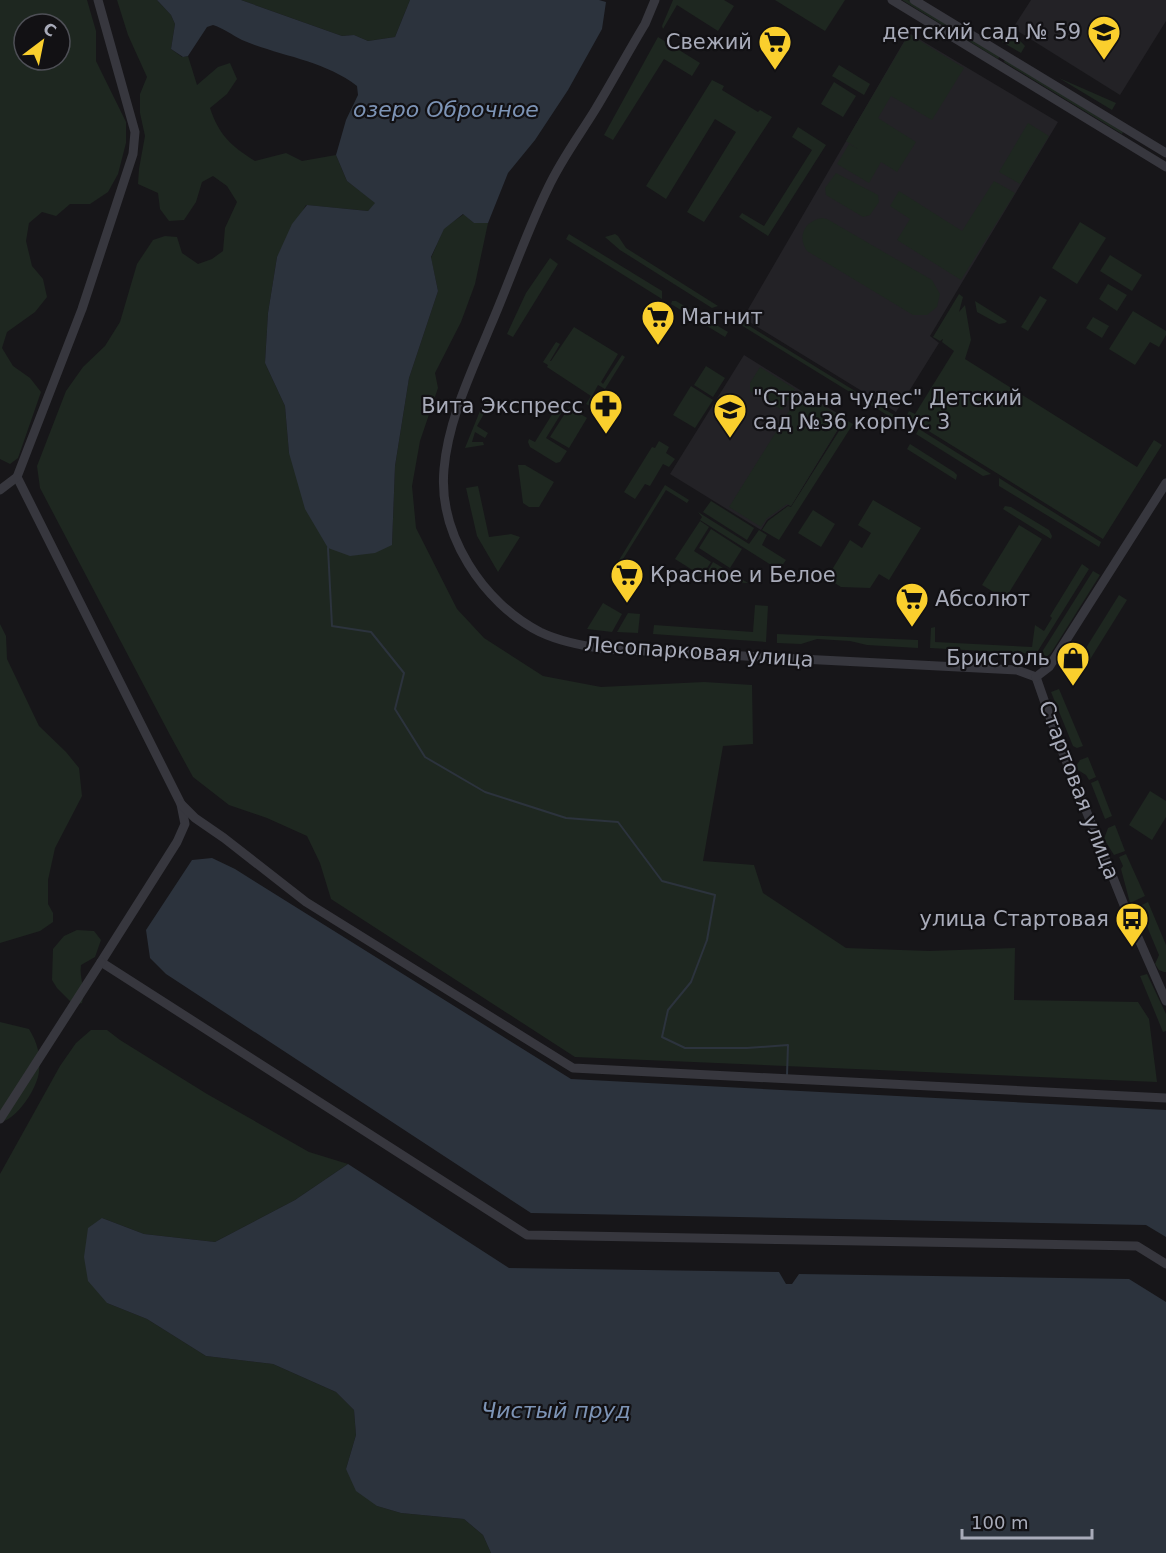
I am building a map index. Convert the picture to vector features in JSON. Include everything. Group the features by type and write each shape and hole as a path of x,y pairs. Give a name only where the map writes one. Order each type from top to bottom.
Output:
{"street":[{"path":"0,490 17,477 82,309 133,154 135,132 98,0"},
{"name":"Лесопарковая улица","path":"655,0 639,33 548,187 486,337 453,426 444,470 444,492 454,536 465,557 481,582 501,604 519,619 564,642 616,650 1017,669 1036,677"},
{"path":"892,0 1166,166"},
{"path":"914,0 1166,153"},
{"path":"0,1119 177,842 185,824 181,804 17,477"},
{"path":"1036,677 1049,667 1166,483"},
{"name":"Стартовая улица","path":"1036,677 1059,743 1125,910 1166,1001"},
{"path":"181,804 195,818 306,902 573,1068 1166,1098"},
{"path":"101,962 527,1235 1137,1246 1166,1264"}],"shaded area":[{"path":"0,0 87,0 96,31 96,61 126,122 126,143 118,174 108,192 90,204 70,204 56,216 42,212 29,223 26,241 32,266 43,279 47,297 35,312 7,332 2,348 13,366 30,378 41,392 18,458 10,464 0,459"},
{"path":"117,0 157,0 171,15 175,24 171,49 182,57 188,56 197,85 218,67 230,63 237,79 227,94 210,108 217,126 239,150 255,161 286,153 302,161 336,155 347,181 376,203 368,211 306,205 277,257 268,313 265,363 285,406 289,453 392,545 395,466 409,378 438,291 431,258 444,228 464,214 474,223 488,223 475,284 461,322 435,373 438,388 420,441 412,486 416,528 457,609 484,638 543,676 601,687 704,682 752,685 753,744 723,746 703,861 754,865 763,893 846,948 929,951 1015,948 1014,1000 1138,1002 1149,1019 1157,1082 575,1057 331,899 320,863 307,836 267,818 229,805 193,777 40,488 37,466 66,391 83,367 105,346 120,322 137,264 153,240 165,236 177,237 182,253 198,264 212,259 223,251 225,228 237,202 227,186 213,176 202,182 196,202 184,220 169,221 160,209 158,193 138,184 145,136 140,113 140,94 147,77 128,35"},
{"path":"241,0 410,0 395,37 368,41 354,35 342,36"},
{"path":"673,0 724,0 734,6 718,31 677,5 663,29 662,26"},
{"path":"775,0 845,0 825,31"},
{"path":"902,0 908,0 1000,56 998,59"},
{"name":"детский сад № 59","path":"1031,0 1166,0 1166,21 1120,95 1013,28"},
{"path":"1010,30 1025,46 1021,53 1002,42"},
{"path":"909,33 1058,122 930,336 939,343 896,412 743,318"},
{"path":"909,34 964,68 932,120 891,96 878,118 916,142 897,172 881,162 869,183 837,164 849,144 858,149 846,141"},
{"path":"658,37 700,63 692,76 664,59 613,140 604,135"},
{"path":"1005,59 1123,132 1122,134 1004,62"},
{"path":"839,65 870,84 864,95 832,76"},
{"path":"1059,78 1116,103 1112,110"},
{"path":"712,80 724,86 722,90 758,112 760,110 772,117 704,222 687,212 736,132 715,119 666,199 646,186"},
{"path":"834,82 856,96 843,117 821,104"},
{"path":"1028,123 1049,136 1020,184 999,172"},
{"path":"798,127 826,145 768,236 739,217 742,213 764,226 812,150 792,137"},
{"path":"836,173 878,195 879,202 870,215 863,217 826,195 825,188"},
{"path":"994,181 1015,193 961,280 897,240 910,219 890,206 899,191 962,231"},
{"path":"822,218 932,280 940,294 937,307 927,315 913,315 807,251 803,240 804,230 811,222"},
{"path":"1080,222 1106,238 1077,284 1052,268"},
{"path":"569,234 662,291 662,299 566,239"},
{"path":"615,234 626,248 718,306 712,308 620,250 605,237"},
{"path":"1110,255 1142,275 1132,291 1100,271"},
{"path":"550,258 558,264 513,337 507,334 526,293"},
{"path":"1108,284 1127,295 1117,311 1099,299"},
{"path":"959,294 963,297 959,312 965,305 971,340 965,359 1137,467 1154,440 1162,445 1103,539 906,417 909,411 915,414 954,351 942,342 943,339 940,341 933,337"},
{"path":"1040,296 1047,300 1028,331 1021,327"},
{"path":"672,301 676,301 728,332 725,337 671,304"},
{"path":"975,301 1007,321 999,324 977,312"},
{"path":"1133,311 1166,331 1159,347 1150,342 1135,365 1109,349"},
{"path":"1093,317 1109,326 1102,338 1086,328"},
{"path":"743,322 894,415 892,418 741,325"},
{"path":"574,327 618,354 601,382 603,384 622,355 625,357 605,389 598,385 591,398 597,403 594,408 586,404 591,396 543,362 556,342 560,344 551,361"},
{"path":"744,355 845,418 791,506 788,505 767,520 761,530 670,474"},
{"path":"706,366 725,378 713,397 694,385"},
{"path":"760,367 795,389 782,410 750,391 750,383"},
{"path":"691,386 713,400 695,428 673,415"},
{"path":"801,392 844,419 791,506 787,504 766,519 761,527 729,507"},
{"path":"486,396 493,398 477,426 488,433 485,438 475,432 472,442 483,442 484,445 465,448"},
{"path":"561,400 567,404 546,438 567,451 560,462 556,463 530,447 528,442 529,439 535,442"},
{"path":"569,407 587,418 569,448 550,437"},
{"path":"846,420 853,424 779,540 762,530 768,521 788,506 791,507"},
{"path":"919,429 991,474 983,476 916,434"},
{"path":"659,441 669,447 666,453 675,459 669,467 663,464 650,486 645,484 635,499 624,492 652,447 655,448"},
{"path":"910,444 954,472 957,475 956,480 907,449"},
{"path":"518,465 525,465 554,482 539,507 529,507 523,503"},
{"path":"999,478 1101,542 1099,547 999,486"},
{"path":"665,485 689,500 687,503 666,490 615,572 613,570"},
{"path":"478,486 489,537 511,534 520,537 498,572 477,536 466,488"},
{"path":"873,500 921,528 889,580 879,574 870,588 841,587 827,578 850,540 862,548 871,533 858,525"},
{"path":"711,501 754,528 747,540 703,512"},
{"path":"1005,506 1011,507 1049,530 1051,539 1003,509"},
{"path":"813,510 835,524 821,547 798,533"},
{"path":"698,512 749,544 759,530 767,535 762,545 786,560 779,570 700,520 702,517"},
{"path":"700,521 709,527 694,551 711,562 702,576 675,559"},
{"path":"1019,525 1042,539 1005,599 982,585"},
{"path":"711,529 742,549 730,568 699,548"},
{"path":"713,562 748,583 702,581"},
{"path":"1082,564 1089,569 1036,654 930,648 931,628 935,627 935,642 1032,647 1035,625 1044,631 1052,618 1050,616"},
{"path":"1093,571 1100,575 1051,653 1046,657 1042,652"},
{"path":"1119,595 1127,600 1084,669 1076,664"},
{"path":"603,603 622,614 612,632 587,629"},
{"path":"755,605 768,606 766,642 653,634 654,625 753,632"},
{"path":"628,613 640,614 638,633 617,632"},
{"path":"0,624 6,636 7,659 39,726 79,768 82,796 55,848 48,880 48,904 53,913 53,922 40,931 0,943"},
{"path":"777,634 918,640 918,648 817,639 801,644 777,643"},
{"path":"1059,689 1083,746 1077,748 1073,746 1051,692"},
{"path":"1088,757 1096,777 1089,780 1076,766 1080,760"},
{"path":"1098,780 1112,816 1105,819 1091,783"},
{"path":"1150,791 1166,801 1166,817 1152,840 1129,825"},
{"path":"1115,825 1125,851 1114,855 1104,839 1108,828"},
{"path":"1126,854 1145,896 1130,903 1119,857"},
{"path":"1148,902 1166,945 1166,972 1159,970 1155,964 1159,955 1146,924 1136,919 1132,910"},
{"path":"77,930 94,931 101,940 95,957 81,965 83,998 82,1003 74,1005 52,980 53,949 64,936"},
{"path":"1147,974 1166,1014 1166,1031 1163,1032 1140,976"},
{"path":"0,1022 29,1029 38,1049 39,1065 38,1078 26,1102 7,1120 0,1122"},
{"path":"91,1030 107,1030 207,1094 309,1152 348,1164 295,1200 215,1242 144,1234 102,1218 107,1303 147,1319 206,1356 273,1364 336,1392 354,1410 356,1435 346,1469 377,1506 401,1513 464,1519 483,1535 491,1553 0,1553 0,1174 60,1066 76,1043"}],"water":[{"name":"озеро Оброчное","path":"157,0 241,0 342,36 354,35 368,41 395,37 410,0 599,0 606,2 602,29 568,90 535,140 508,173 488,223 474,223 463,214 444,229 431,257 438,291 409,378 395,466 392,545 375,553 350,556 328,548 305,509 289,453 285,406 265,363 268,313 277,257 292,224 307,205 368,211 375,203 347,181 336,155 346,120 358,95 357,86 316,64 256,46 213,25 207,27 188,56 183,57 171,49 175,24 171,15"},
{"path":"212,858 235,869 571,1079 1166,1110 1166,1237 1146,1225 531,1213 166,974 150,958 146,930 192,860"},
{"name":"Чистый пруд","path":"348,1164 509,1268 779,1272 786,1284 792,1284 799,1274 1129,1279 1166,1302 1166,1553 491,1553 483,1535 464,1519 401,1513 377,1506 356,1491 346,1469 356,1435 354,1410 336,1392 273,1364 206,1356 147,1319 107,1303 88,1281 84,1257 88,1228 102,1218 144,1234 215,1242 295,1200"}],"waterway":[{"path":"328,548 332,626 371,632 404,673 395,709 425,757 485,792 566,818 618,822 662,881 715,895 707,940 691,982 668,1010 662,1037 685,1048 747,1048 788,1045 787,1075"}],"place":[{"name":"детский сад № 59","path":"1104,61"},
{"name":"Свежий","path":"775,71"},
{"name":"Магнит","path":"658,346"},
{"name":"Вита Экспресс","path":"606,435"},
{"name":"\"Страна чудес\" Детский сад №36 корпус 3","path":"730,439"},
{"name":"Красное и Белое","path":"627,604"},
{"name":"Абсолют","path":"912,628"},
{"name":"Бристоль","path":"1073,687"},
{"name":"улица Стартовая","path":"1132,948"}]}
